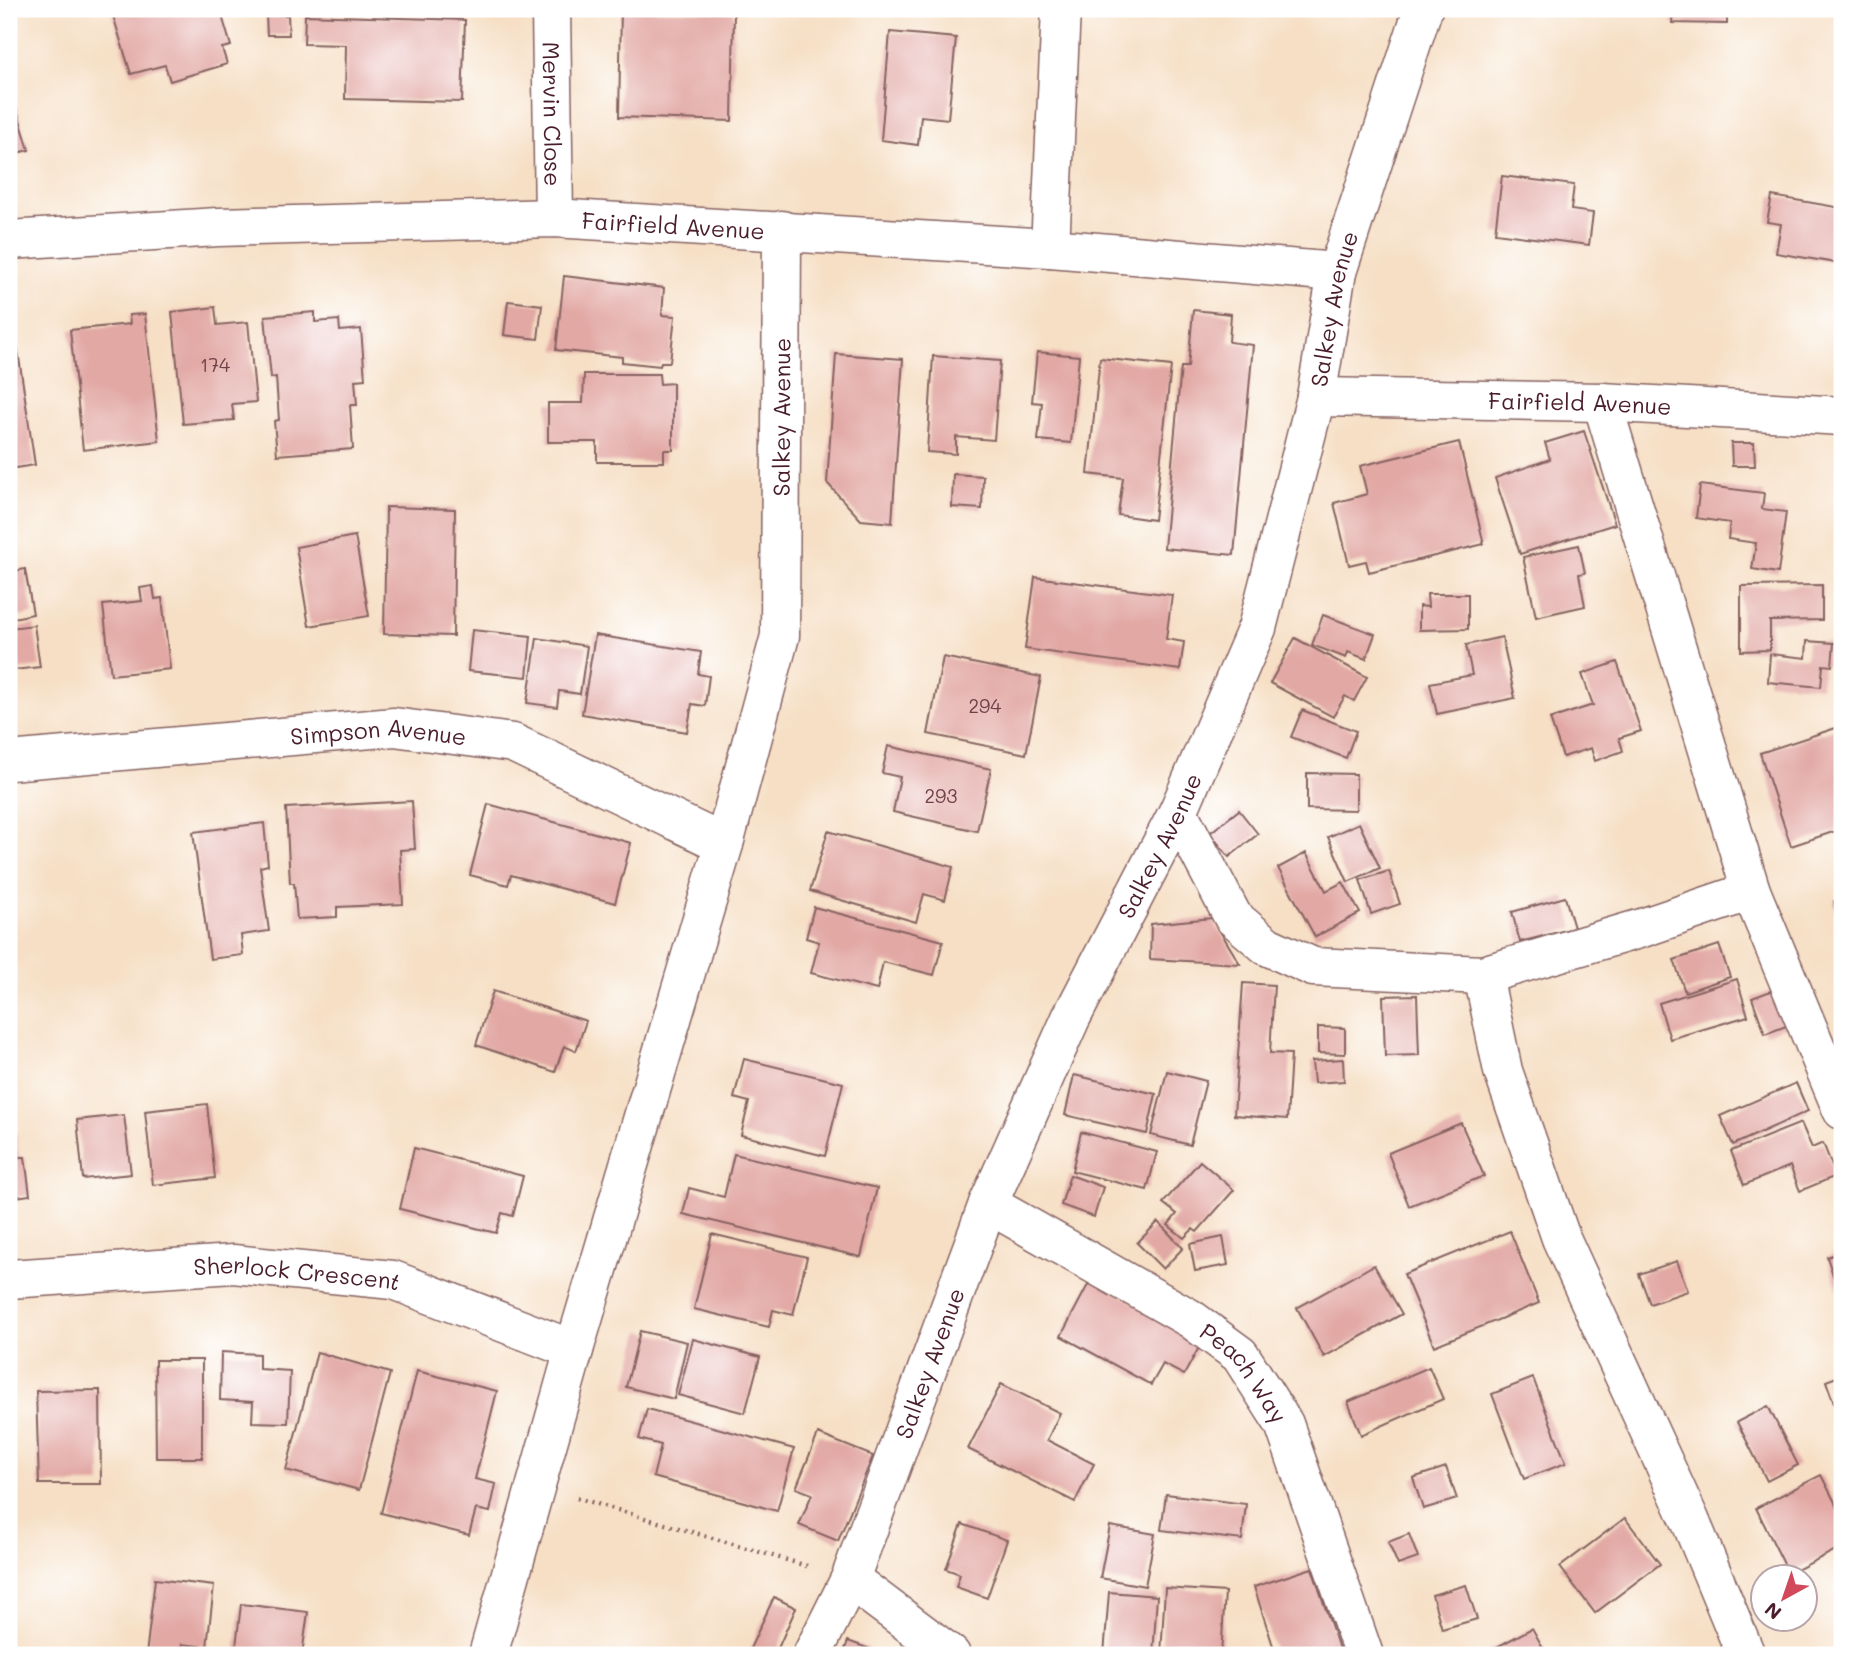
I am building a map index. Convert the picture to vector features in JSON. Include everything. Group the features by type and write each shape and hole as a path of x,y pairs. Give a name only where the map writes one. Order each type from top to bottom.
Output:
{"street":[{"name":"Mervin Close","path":"551,9 554,218"},
{"path":"1050,248 1061,9"},
{"name":"Salkey Avenue","path":"812,1655 850,1580 988,1204 1071,1018 1178,812 1257,628 1316,397 1337,272 1423,9"},
{"name":"Fairfield Avenue","path":"9,240 218,228 554,218 1050,248 1337,272"},
{"name":"Salkey Avenue","path":"488,1655 574,1350 724,844 780,636 782,230"},
{"name":"Fairfield Avenue","path":"1316,397 1602,402 1842,416"},
{"path":"1602,402 1751,891 1842,1110"},
{"name":"Simpson Avenue","path":"9,761 394,727 513,743 724,844"},
{"path":"1178,812 1233,917 1267,946 1312,967 1483,975 1642,928 1751,891"},
{"path":"1483,975 1503,1071 1561,1238 1690,1520 1746,1655"},
{"name":"Peach Way","path":"988,1204 1191,1319 1240,1355 1284,1424 1364,1655"},
{"name":"Sherlock Crescent","path":"9,1279 233,1264 393,1280 574,1350"},
{"path":"850,1580 951,1655"}],"path":[{"path":"536,1485 850,1580"}],"building":[{"path":"111,9 220,9 231,46 222,48 227,64 170,81 165,65 131,74"},
{"path":"621,9 734,12 732,121 619,117"},
{"path":"1673,9 1727,9 1727,24 1672,23"},
{"path":"266,15 288,15 289,35 267,35"},
{"path":"305,15 465,20 462,102 345,99 346,45 304,44"},
{"path":"890,32 956,38 948,119 921,116 918,145 881,140"},
{"path":"9,83 29,150 9,155"},
{"path":"1502,176 1574,185 1571,210 1593,213 1589,245 1495,233"},
{"path":"1772,196 1842,208 1842,264 1776,253 1781,224 1767,222"},
{"path":"564,276 664,288 662,315 675,316 670,362 661,362 660,366 622,362 622,357 556,350"},
{"path":"508,301 542,305 538,339 504,335"},
{"path":"215,307 217,325 248,322 256,402 232,404 234,420 183,424 172,312"},
{"path":"1193,310 1231,314 1229,342 1253,345 1234,555 1164,548 1181,367 1188,367"},
{"path":"315,312 315,322 339,320 340,331 361,329 365,379 355,380 357,405 350,405 353,449 277,455 274,421 279,420 276,377 271,378 265,316"},
{"path":"145,314 159,441 83,450 70,330 130,324 129,315"},
{"path":"15,331 35,465 9,469 9,332"},
{"path":"1037,352 1079,356 1071,443 1038,440 1042,403 1032,402"},
{"path":"836,354 903,359 892,523 861,520 827,483"},
{"path":"933,356 1000,361 994,440 956,437 956,454 927,452"},
{"path":"1100,358 1171,366 1154,520 1118,515 1123,478 1088,474"},
{"path":"584,374 659,374 660,384 673,383 673,450 664,450 664,462 597,462 597,442 548,442 548,403 583,403"},
{"path":"1584,431 1615,524 1520,554 1495,478 1550,459 1545,443"},
{"path":"1459,442 1484,544 1369,572 1366,561 1349,565 1334,503 1367,494 1360,466"},
{"path":"1731,443 1754,443 1755,466 1732,466"},
{"path":"953,474 983,476 982,509 952,507"},
{"path":"1700,485 1764,493 1762,509 1786,512 1778,573 1752,569 1756,543 1728,539 1730,523 1696,518"},
{"path":"386,507 455,509 453,636 384,634"},
{"path":"355,536 369,616 309,626 296,547"},
{"path":"1579,545 1585,573 1579,574 1585,606 1536,617 1523,557"},
{"path":"25,569 33,614 9,619 9,572"},
{"path":"1035,577 1172,595 1166,639 1184,642 1180,670 1025,649"},
{"path":"1822,585 1822,620 1770,621 1770,650 1741,651 1741,586"},
{"path":"153,586 155,599 162,598 170,669 111,675 103,605 142,601 140,588"},
{"path":"1427,594 1468,594 1468,629 1419,630 1419,606 1428,607"},
{"path":"1323,615 1375,634 1366,659 1348,652 1346,658 1312,645"},
{"path":"34,625 40,667 14,670 9,628"},
{"path":"472,630 531,636 527,677 468,671"},
{"path":"595,635 701,652 698,674 709,676 705,706 692,704 687,732 582,714"},
{"path":"1502,637 1515,698 1437,714 1430,683 1472,675 1466,645"},
{"path":"537,638 587,646 580,694 559,691 557,707 527,703"},
{"path":"1295,638 1367,677 1354,701 1345,696 1333,717 1270,683"},
{"path":"1807,641 1834,643 1832,666 1823,665 1821,687 1768,682 1770,654 1806,658"},
{"path":"943,657 1041,677 1026,754 928,734"},
{"path":"1617,662 1641,731 1619,738 1623,751 1595,761 1591,748 1563,757 1550,719 1593,705 1582,674"},
{"path":"1302,710 1356,731 1346,758 1291,737"},
{"path":"1842,726 1842,829 1791,846 1760,753"},
{"path":"888,746 991,769 977,831 893,812 900,777 882,773"},
{"path":"1307,773 1356,774 1356,810 1307,809"},
{"path":"412,801 415,849 400,850 403,904 337,907 337,917 297,919 294,883 290,883 286,808"},
{"path":"488,804 631,843 615,903 511,875 508,885 470,875"},
{"path":"1239,810 1258,834 1229,857 1210,833"},
{"path":"264,823 268,865 260,867 269,931 241,935 243,955 210,959 193,832"},
{"path":"1359,823 1380,868 1348,882 1328,837"},
{"path":"828,831 953,867 945,900 924,894 916,922 810,891"},
{"path":"1306,853 1326,891 1343,882 1360,913 1315,937 1278,868"},
{"path":"1389,871 1400,904 1371,914 1360,880"},
{"path":"1565,897 1574,928 1520,942 1512,912"},
{"path":"1842,900 1842,941 1839,941 1834,901"},
{"path":"814,907 943,941 934,975 883,962 877,990 811,973 819,942 806,938"},
{"path":"1212,918 1240,964 1150,959 1151,924"},
{"path":"1719,945 1730,977 1685,992 1674,960"},
{"path":"1737,979 1748,1016 1670,1039 1659,1003"},
{"path":"1243,983 1274,985 1270,1053 1291,1054 1287,1119 1234,1115"},
{"path":"1776,989 1789,1025 1765,1034 1752,998"},
{"path":"493,991 586,1021 576,1051 564,1046 555,1072 476,1045"},
{"path":"1417,995 1419,1055 1385,1056 1383,996"},
{"path":"1318,1027 1345,1028 1345,1054 1318,1053"},
{"path":"744,1059 843,1083 825,1156 741,1135 749,1102 734,1098"},
{"path":"1343,1059 1344,1081 1314,1083 1312,1061"},
{"path":"1167,1071 1206,1081 1190,1145 1151,1135"},
{"path":"1074,1075 1156,1094 1147,1134 1065,1115"},
{"path":"1796,1083 1808,1111 1733,1145 1720,1116"},
{"path":"207,1104 215,1178 153,1185 145,1111"},
{"path":"124,1115 131,1174 83,1179 77,1120"},
{"path":"1461,1123 1484,1176 1409,1206 1388,1153"},
{"path":"1801,1123 1812,1148 1823,1143 1836,1176 1800,1191 1790,1166 1744,1185 1731,1151"},
{"path":"16,1132 19,1157 25,1157 30,1195 9,1198 9,1133"},
{"path":"1081,1132 1157,1152 1147,1190 1072,1171"},
{"path":"414,1148 523,1176 513,1216 502,1213 496,1233 400,1209"},
{"path":"734,1154 877,1188 861,1257 683,1214 689,1188 724,1197"},
{"path":"1200,1161 1234,1190 1197,1232 1193,1229 1184,1238 1168,1225 1177,1214 1163,1203"},
{"path":"1070,1175 1103,1187 1094,1217 1061,1205"},
{"path":"1158,1222 1183,1248 1163,1269 1137,1243"},
{"path":"1510,1231 1539,1303 1434,1346 1404,1274"},
{"path":"712,1234 807,1257 793,1315 773,1310 769,1327 694,1309"},
{"path":"1223,1237 1228,1265 1195,1271 1190,1244"},
{"path":"1842,1252 1842,1302 1827,1257"},
{"path":"1677,1261 1688,1291 1650,1304 1639,1274"},
{"path":"1374,1265 1402,1314 1324,1357 1297,1308"},
{"path":"1091,1279 1203,1340 1184,1375 1163,1364 1151,1385 1061,1336"},
{"path":"640,1331 687,1342 674,1399 626,1387"},
{"path":"693,1339 760,1357 745,1413 678,1395"},
{"path":"221,1352 259,1354 259,1369 290,1371 288,1423 252,1422 253,1402 220,1400"},
{"path":"317,1352 390,1373 359,1490 286,1470"},
{"path":"155,1360 202,1360 202,1458 156,1458"},
{"path":"1429,1367 1443,1399 1361,1435 1348,1402"},
{"path":"417,1371 497,1391 475,1479 496,1484 490,1512 476,1509 469,1535 381,1513"},
{"path":"1842,1375 1842,1410 1837,1412 1826,1381"},
{"path":"1533,1378 1566,1463 1524,1479 1492,1394"},
{"path":"1001,1384 1060,1413 1047,1440 1094,1464 1075,1502 968,1449"},
{"path":"100,1390 101,1484 39,1484 36,1391"},
{"path":"1768,1406 1798,1465 1767,1481 1737,1422"},
{"path":"647,1409 794,1449 777,1511 653,1477 661,1445 639,1439"},
{"path":"818,1434 873,1456 838,1541 799,1525 812,1494 796,1488"},
{"path":"1446,1467 1457,1499 1423,1509 1413,1478"},
{"path":"1821,1475 1842,1516 1842,1547 1813,1562 1783,1562 1756,1508"},
{"path":"1166,1494 1246,1504 1242,1540 1161,1530"},
{"path":"1625,1518 1660,1564 1595,1613 1560,1567"},
{"path":"962,1524 1007,1540 987,1598 956,1587 960,1574 946,1569"},
{"path":"1110,1526 1155,1534 1145,1586 1100,1578"},
{"path":"1409,1534 1418,1558 1398,1565 1388,1542"},
{"path":"1312,1568 1341,1655 1276,1655 1254,1587"},
{"path":"155,1579 214,1586 207,1647 182,1644 180,1655 146,1655"},
{"path":"1466,1585 1477,1619 1442,1629 1432,1595"},
{"path":"1165,1588 1225,1592 1221,1655 1161,1655"},
{"path":"1109,1592 1157,1596 1153,1655 1104,1655"},
{"path":"774,1597 796,1608 775,1655 747,1655"},
{"path":"241,1604 308,1612 302,1655 235,1655"},
{"path":"1532,1628 1547,1655 1482,1655"},
{"path":"848,1641 886,1655 843,1655"}]}
